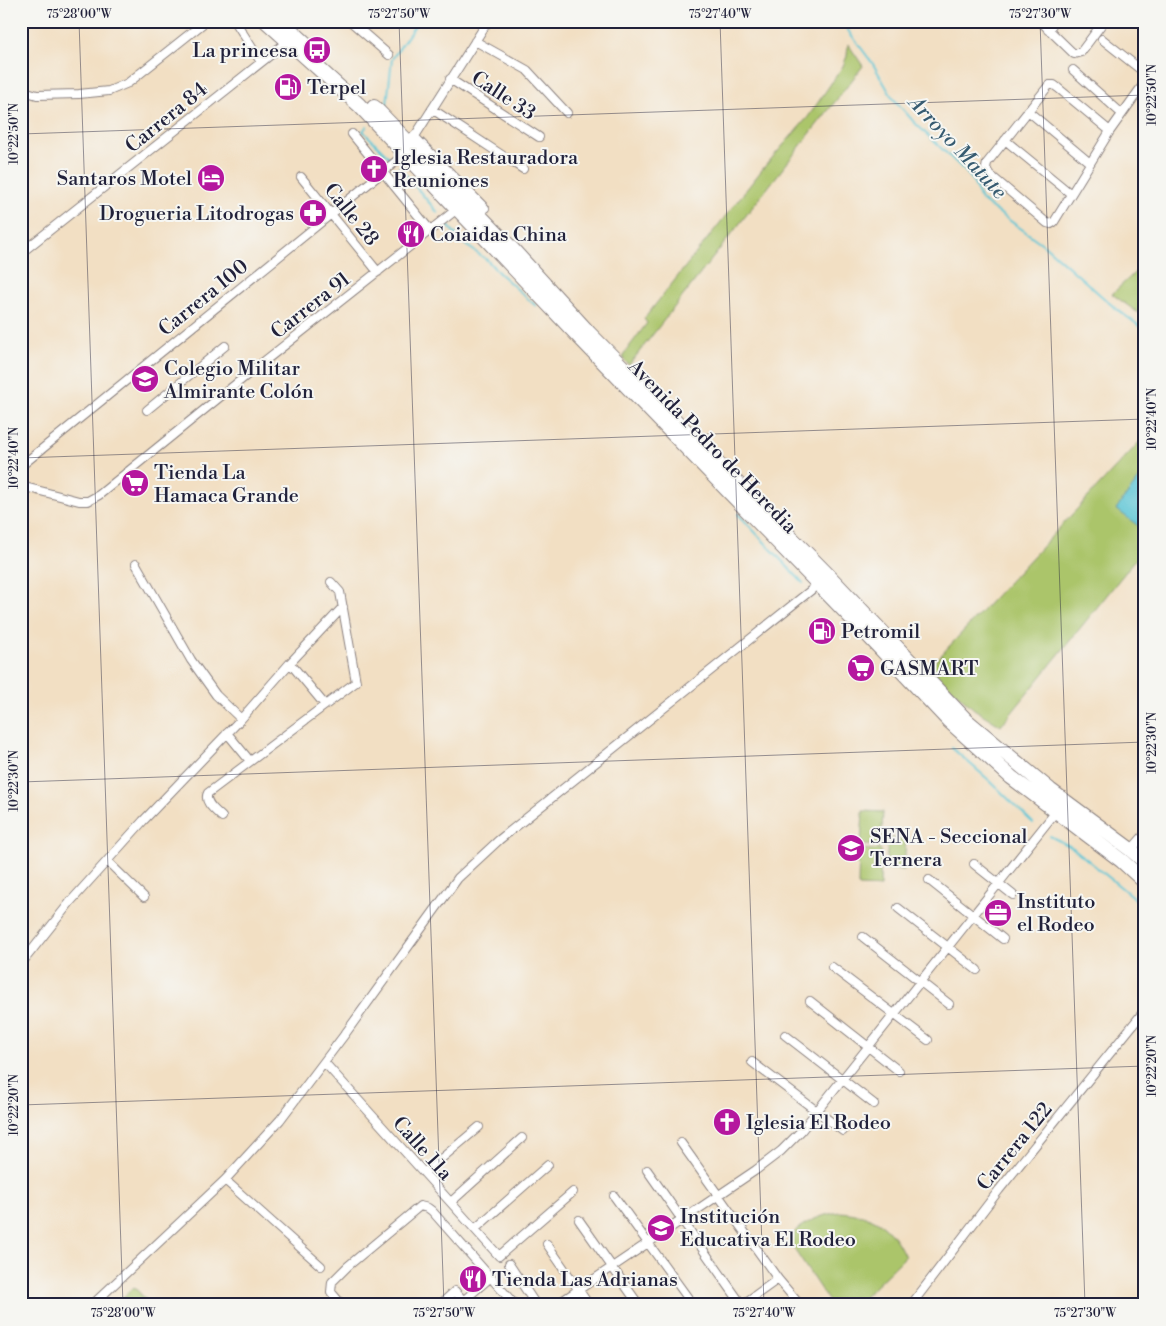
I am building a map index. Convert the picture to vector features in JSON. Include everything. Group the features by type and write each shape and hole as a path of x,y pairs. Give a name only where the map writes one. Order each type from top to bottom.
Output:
{"highway":[{"name":"Avenida Pedro de Heredia","path":"266,21 359,105 410,145 457,209 824,580 967,721 1064,801 1145,862"},
{"name":"Avenida Pedro de Heredia","path":"283,22 363,96 513,250 589,333 824,580 948,720 1011,777 1122,861 1145,882"}],"street":[{"path":"21,90 37,95 79,94 109,90 128,83 206,21"},
{"path":"235,21 260,62"},
{"path":"350,21 389,55"},
{"name":"Carrera 100","path":"21,466 383,171 410,145 488,21"},
{"path":"1040,21 1074,54 1081,52 1104,21"},
{"path":"1048,30 1055,21"},
{"path":"1139,21 1145,26"},
{"path":"1102,39 1145,74"},
{"name":"Carrera 84","path":"21,253 288,41"},
{"name":"Calle 33","path":"475,41 527,70 567,113"},
{"path":"1073,70 1122,113"},
{"name":"Calle 33","path":"450,79 539,137"},
{"path":"1110,131 1054,85 1049,85 987,163 986,168 989,174 1047,223 1051,224 1110,131 1144,83"},
{"path":"432,109 523,169"},
{"path":"1028,111 1090,163"},
{"path":"352,134 430,230"},
{"path":"1005,140 1071,194"},
{"path":"410,145 484,208"},
{"name":"Calle 28","path":"301,177 378,272"},
{"name":"Carrera 91","path":"21,486 79,501 88,501 99,495 457,209"},
{"path":"147,410 224,346"},
{"path":"136,564 191,660 216,696 241,719"},
{"path":"92,1305 225,1180 280,1120 458,878 499,840 824,580"},
{"path":"222,817 207,801 208,793 356,682 344,607 340,592 331,582"},
{"path":"21,964 71,901 143,821 241,719 290,663 344,607"},
{"path":"290,663 325,704"},
{"path":"227,733 250,761"},
{"path":"558,1304 781,1151 818,1111 844,1079 1064,801"},
{"path":"1131,850 1145,834"},
{"path":"107,861 144,897"},
{"path":"974,864 1013,895"},
{"path":"929,880 1003,939"},
{"path":"898,908 977,970"},
{"path":"863,936 950,1004"},
{"path":"832,967 928,1040"},
{"path":"810,1002 899,1071"},
{"name":"Carrera 122","path":"911,1305 999,1190 1145,1010"},
{"path":"785,1035 874,1104"},
{"name":"Calle 11a","path":"324,1062 498,1256 573,1192"},
{"path":"752,1062 844,1131"},
{"path":"424,1173 479,1127"},
{"path":"451,1202 522,1138"},
{"path":"681,1143 778,1279 800,1305"},
{"path":"474,1229 548,1165"},
{"path":"647,1170 742,1305 778,1279"},
{"path":"225,1180 321,1266"},
{"path":"614,1196 693,1305"},
{"path":"342,1305 331,1292 332,1282 348,1266 420,1206 432,1211 515,1305"},
{"path":"579,1220 639,1305"},
{"path":"547,1244 589,1305"},
{"path":"509,1264 536,1305"},
{"path":"440,1305 455,1291 465,1303 491,1277"}],"green space":[{"path":"848,44 863,66 629,365 624,360 623,355 647,323 644,319 765,166 808,117 843,66 847,56"},
{"path":"1145,263 1145,318 1112,294"},
{"path":"1145,436 1145,548 1001,726 974,709 929,668"},
{"path":"863,811 883,812 881,846 861,845"},
{"path":"888,838 906,839 904,870 886,869"},
{"path":"859,849 881,850 880,887 858,886"},
{"path":"840,1212 852,1213 872,1219 888,1229 905,1257 856,1305 831,1305 788,1240 805,1224 825,1215"},
{"path":"134,1287 151,1305 115,1305"}],"water":[{"path":"1145,471 1145,527 1141,528 1116,509"}],"waterway":[{"name":"Arroyo Matute","path":"384,109 387,104 392,59 418,21"},
{"name":"Arroyo Matute","path":"841,21 873,64 892,97 914,122 972,179 981,200 1044,245 1115,308 1145,330"},
{"path":"367,126 363,131 391,159"},
{"path":"399,167 438,213"},
{"path":"445,222 463,243 487,260 536,306"},
{"path":"738,514 803,583"},
{"path":"952,748 990,781 1033,823"},
{"path":"1050,836 1073,848 1145,907"}],"place":[{"name":"La princesa","path":"317,50"},
{"name":"Terpel","path":"288,87"},
{"name":"Iglesia Restauradora Reuniones","path":"374,169"},
{"name":"Santaros Motel","path":"211,178"},
{"name":"Drogueria Litodrogas","path":"313,213"},
{"name":"Coiaidas China","path":"411,234"},
{"name":"Colegio Militar Almirante Colón","path":"145,379"},
{"name":"Tienda La Hamaca Grande","path":"135,483"},
{"name":"Petromil","path":"822,631"},
{"name":"GASMART","path":"861,668"},
{"name":"SENA - Seccional Ternera","path":"851,848"},
{"name":"Instituto el Rodeo","path":"998,913"},
{"name":"Iglesia El Rodeo","path":"727,1122"},
{"name":"Institución Educativa El Rodeo","path":"661,1228"},
{"name":"Tienda Las Adrianas","path":"473,1279"}]}
